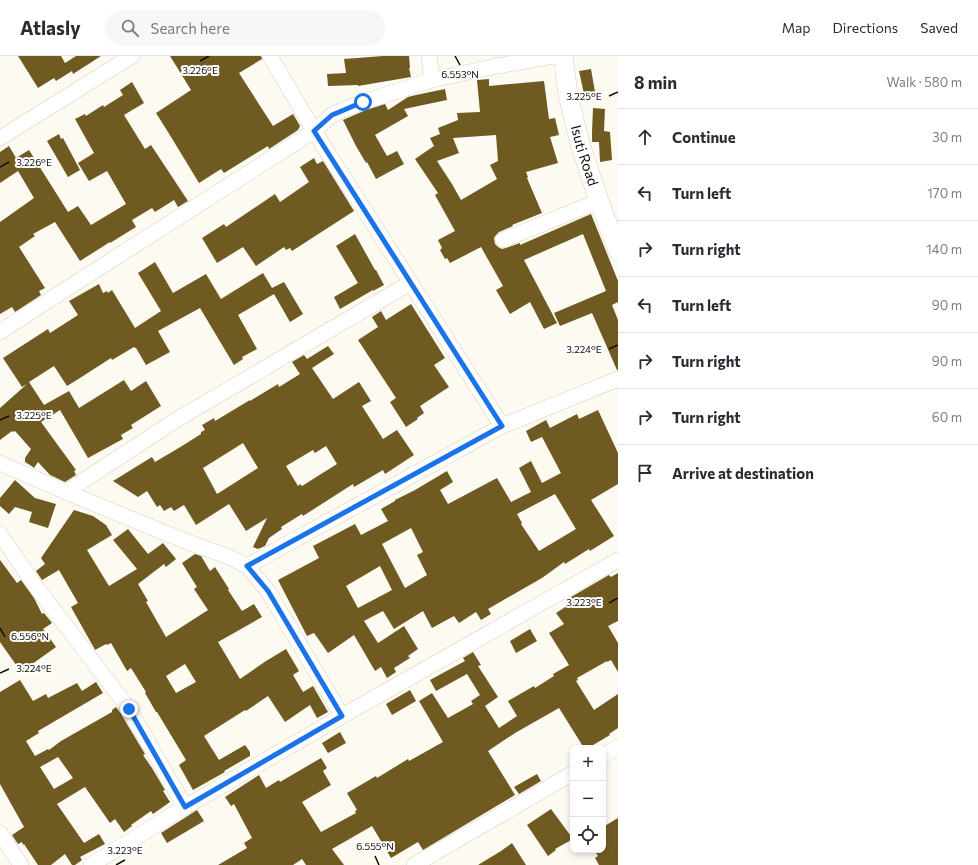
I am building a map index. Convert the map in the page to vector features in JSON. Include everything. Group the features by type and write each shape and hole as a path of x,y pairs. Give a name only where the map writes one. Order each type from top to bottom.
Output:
{"street":[{"path":"0,138 132,56"},
{"path":"270,56 314,131 502,426"},
{"path":"429,56 432,80"},
{"path":"0,332 314,131 332,115 363,102 432,80 554,56"},
{"name":"Isuti Road","path":"563,56 568,95 581,147 618,251"},
{"path":"503,240 599,201"},
{"path":"66,492 176,420 410,283"},
{"path":"247,566 502,426 618,378"},
{"path":"0,463 185,541 229,557 247,566 268,591 342,716"},
{"path":"0,534 37,588 129,709 185,807"},
{"path":"91,865 185,807 342,716 618,560"},
{"path":"606,754 618,747"},
{"path":"414,865 570,775"},
{"path":"0,833 21,865"}],"building":[{"path":"18,56 61,56 65,63 76,56 101,56 73,74 72,71 56,81 54,78 38,88"},
{"path":"170,56 261,56 262,59 239,73 273,126 293,114 300,126 298,130 269,149 268,146 224,173 221,169 199,183 156,113 191,90"},
{"path":"409,56 411,77 358,86 328,86 327,74 346,73 344,59"},
{"path":"591,69 595,92 584,94 579,71"},
{"path":"489,79 489,86 544,81 549,119 555,118 559,135 550,137 558,163 526,172 527,178 542,213 499,232 494,238 495,244 502,249 520,243 520,245 591,214 618,281 618,302 612,305 618,320 618,370 592,313 560,326 554,313 606,291 583,234 524,260 557,323 544,329 530,302 510,314 496,290 503,286 481,247 450,263 447,258 445,259 440,250 442,248 438,240 455,231 435,195 438,193 415,159 434,146 430,138 440,134 438,128 458,120 457,113 480,112 477,80","holes":["496,135 498,161 490,165 497,179 461,200 437,161 459,153 453,138"]},
{"path":"132,82 144,103 124,115 145,149 151,145 188,201 178,207 174,200 155,212 152,208 132,220 136,227 80,261 55,222 33,234 35,236 19,247 45,288 39,291 41,295 15,312 12,307 0,314 0,222 34,198 18,171 0,183 0,152 9,146 16,158 29,150 68,212 78,206 91,225 126,204 107,171 89,181 78,163 94,153 75,119 85,114 86,116 103,105 104,107 123,95 120,90"},
{"path":"445,89 447,100 404,109 408,116 375,135 387,156 397,151 404,164 376,179 356,146 343,120 385,104 388,110 408,97"},
{"path":"593,108 605,109 604,131 610,132 612,160 600,162 599,142 592,142"},
{"path":"59,134 61,139 63,138 80,170 68,177 47,141"},
{"path":"314,158 317,164 323,161 354,211 292,251 290,248 286,250 284,247 256,266 243,247 217,263 202,238 224,224 226,227 275,194 280,202 309,182 300,167"},
{"path":"355,234 384,285 340,309 334,297 358,283 336,246"},
{"path":"155,262 173,293 206,274 221,299 263,273 272,288 284,282 303,314 290,322 274,294 238,315 257,349 242,357 243,359 234,365 200,308 158,331 170,352 146,365 134,347 112,360 111,358 67,386 54,366 29,382 44,405 69,391 79,408 124,380 131,391 146,381 161,406 131,425 133,428 121,435 123,439 88,458 60,410 41,422 76,470 74,471 76,475 65,482 50,475 38,462 34,468 25,462 25,458 31,449 15,431 12,431 0,440 0,408 27,384 22,387 3,358 48,329 50,333 78,315 69,301 99,284 103,293 107,291 108,293 112,290 135,328 161,311 138,273"},
{"path":"411,304 445,358 434,365 449,387 420,406 424,413 406,427 390,402 396,398 358,340 378,327 372,317 381,311 386,320"},
{"path":"328,346 334,354 312,368 333,399 359,382 371,401 362,406 383,439 397,430 414,455 385,474 383,470 354,487 353,484 303,516 302,514 281,527 282,529 269,538 265,546 258,549 253,547 267,518 246,531 229,504 196,525 184,505 174,511 171,507 164,511 160,505 157,507 147,491 138,497 113,481 152,457 155,462 182,446 201,434 201,432 205,430 202,425 214,418 215,421 278,384 279,387 300,374 292,362 304,355 307,359","holes":["243,443 258,468 217,494 203,468","326,446 337,464 302,486 300,484 298,486 286,466 313,450 315,453"]},
{"path":"598,410 618,453 618,484 591,500 614,536 565,564 564,562 542,578 488,609 491,614 481,620 476,612 459,623 454,616 432,628 423,611 394,629 383,611 364,621 378,643 404,626 418,649 408,656 410,658 394,668 396,672 387,678 381,667 375,671 354,635 328,653 314,633 307,636 278,580 319,558 313,546 355,524 361,535 388,521 381,509 447,471 453,482 440,490 448,504 497,478 511,502 531,492 519,468 531,461 542,483 561,473 542,437 531,442 526,431 546,420 550,428 577,414 579,419","holes":["555,494 576,529 539,551 521,524 522,523 517,514","411,528 423,552 417,555 427,575 405,588 382,544","380,566 392,590 358,608 346,586"]},
{"path":"15,480 35,498 56,504 48,528 29,522 32,512 15,507 9,514 0,506 0,498"},
{"path":"74,510 93,516 106,525 112,535 87,550 109,586 137,569 113,540 128,529 148,554 163,543 176,559 166,567 164,564 138,584 148,601 146,602 166,637 208,610 194,589 197,587 182,563 195,554 201,556 210,571 215,567 242,611 254,604 262,617 218,642 240,679 286,649 299,671 293,675 303,692 313,686 328,712 317,718 310,705 285,722 268,696 204,736 219,760 245,745 250,752 250,756 193,790 179,765 186,760 131,668 127,671 111,643 95,650 71,607 78,603 59,570 42,580 36,571 45,564 41,558","holes":["185,664 196,682 176,693 166,676"]},
{"path":"0,560 17,583 21,580 34,598 42,614 44,613 52,623 43,629 56,647 21,672 0,642"},
{"path":"618,573 618,621 608,626 618,643 618,672 611,660 577,678 578,680 576,681 594,710 618,694 618,728 609,734 610,735 593,745 582,745 559,708 515,733 488,751 515,795 423,850 418,842 391,858 372,826 332,849 344,865 306,865 302,859 293,865 218,865 247,848 244,843 252,838 234,804 231,806 225,797 259,775 266,788 279,780 280,782 321,758 327,768 323,771 331,785 302,802 321,832 356,813 355,811 357,810 347,793 376,776 377,778 408,759 409,761 443,742 419,701 432,693 448,718 473,704 471,701 480,695 467,674 436,691 430,680 465,661 463,658 473,652 481,665 478,666 498,697 485,706 499,728 517,716 508,701 534,686 535,688 554,676 553,674 569,665 549,633 564,624 556,613 573,602 571,597 609,575 611,577"},
{"path":"530,629 537,641 516,653 510,641"},
{"path":"20,680 33,701 46,694 48,698 77,683 82,691 96,682 103,693 38,731 39,733 26,741 35,756 48,749 49,750 61,741 112,712 112,710 116,707 145,754 143,755 165,790 163,791 170,802 153,814 151,811 131,825 132,826 124,832 115,819 110,823 85,787 57,804 84,843 99,834 105,844 80,857 82,860 75,865 72,865 65,854 51,865 38,865 24,844 23,845 22,842 18,844 12,835 24,827 0,784 0,692","holes":["58,757 73,778 54,789 40,767"]},
{"path":"410,690 416,701 392,715 386,704"},
{"path":"340,732 346,743 328,753 322,743"},
{"path":"537,774 541,781 519,794 514,787"},
{"path":"551,809 570,835 570,841 555,849 556,850 548,856 527,825"},
{"path":"197,810 204,821 167,843 161,833"},
{"path":"618,818 618,865 599,865 595,858 598,856 596,853 606,853 606,825"},
{"path":"512,843 526,865 478,865 501,851"}],"route":[{"path":"129,709 185,807 342,716 268,591 247,566 502,426 314,131 332,115 363,102"}]}
